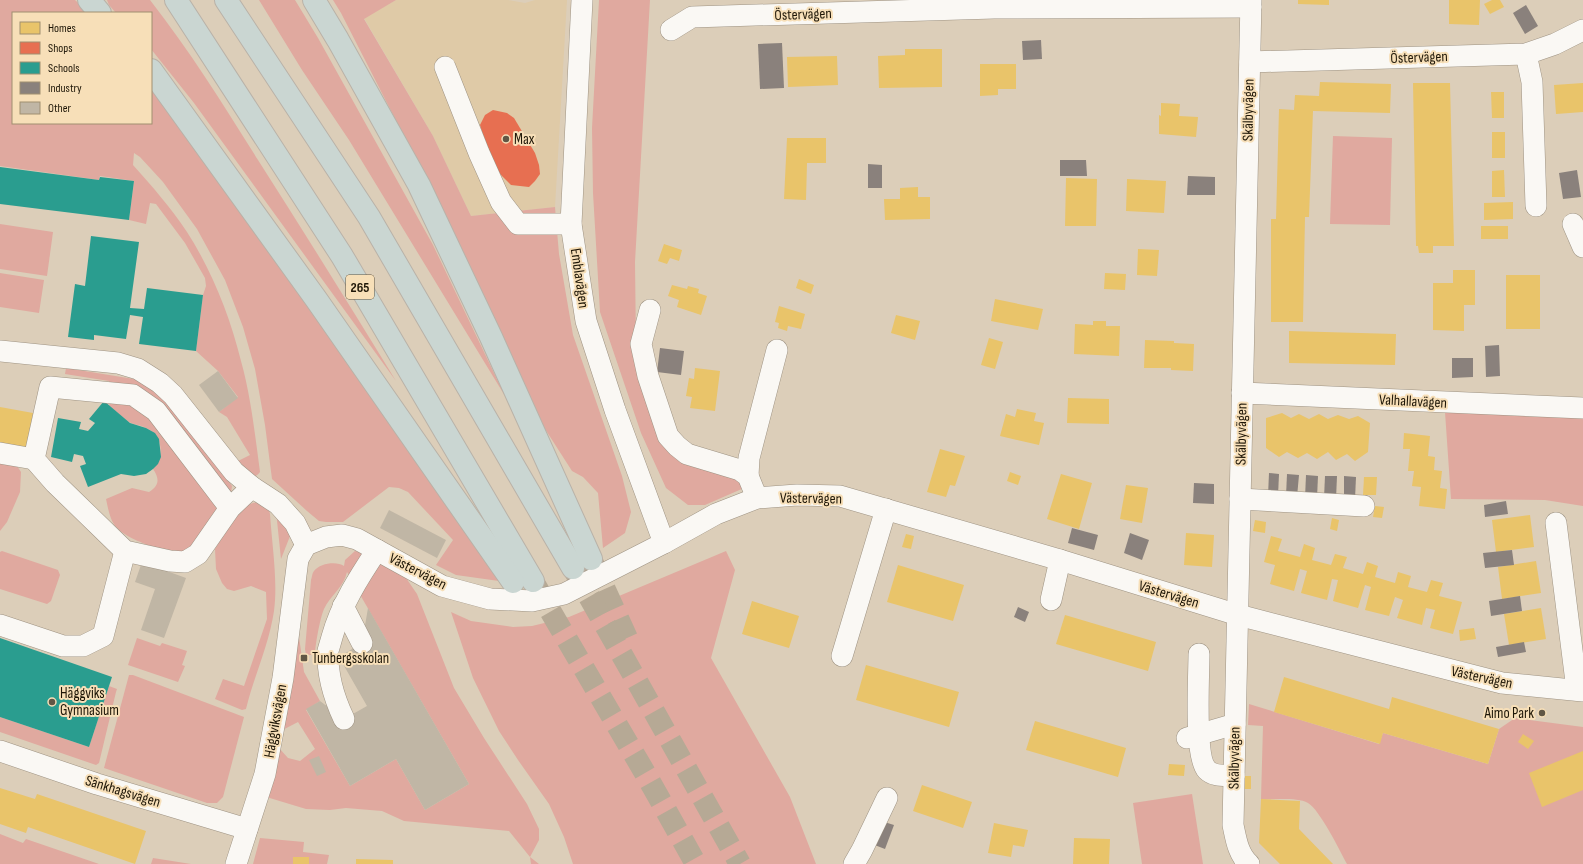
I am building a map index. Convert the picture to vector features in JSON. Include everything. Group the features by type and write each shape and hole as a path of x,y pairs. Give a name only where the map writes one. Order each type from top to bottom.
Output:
{"highway":[{"path":"88,0 99,12"},
{"name":"265","path":"152,71 523,582 342,256 176,0"},
{"path":"226,0 369,217 582,564 491,336 419,184 314,0"}],"street":[{"name":"Emblavägen","path":"582,0 572,224 586,321 615,410 664,543"},
{"name":"Östervägen","path":"671,30 692,17 994,8 1251,4"},
{"name":"Skälbyvägen","path":"1249,864 1237,844 1233,825 1251,4"},
{"name":"Östervägen","path":"1250,62 1526,54 1555,44 1583,30"},
{"path":"1526,54 1532,82 1536,206"},
{"path":"445,67 500,202 518,224 572,224"},
{"path":"1573,224 1583,247"},
{"path":"650,310 641,344 648,376 668,436 687,454 740,470 748,476"},
{"path":"757,498 748,476 749,458 777,350"},
{"path":"0,351 118,363 138,368 173,395 234,472 252,487 278,504 295,523 306,545"},
{"path":"34,459 50,387 133,395 156,412 230,508"},
{"path":"662,419 668,390"},
{"name":"Valhallavägen","path":"1242,393 1583,408"},
{"path":"0,453 34,459 55,483 125,551 170,561 186,562 198,554 230,508 252,487"},
{"name":"Västervägen","path":"306,545 326,537 342,535 357,540 377,550 442,586 490,599 532,601 564,594 664,543 716,514 757,498 797,495 840,496 1060,560 1238,615 1502,683 1580,691"},
{"path":"1240,499 1364,506"},
{"path":"842,656 886,509"},
{"path":"1556,523 1580,691"},
{"name":"Häggviksvägen","path":"236,864 266,766 283,678 294,600 295,573 298,559 306,545"},
{"path":"344,719 337,703 330,679 328,651 336,622 343,606 377,550"},
{"path":"0,625 63,646 83,646 103,636 125,551"},
{"path":"1051,600 1060,560"},
{"path":"343,606 362,643"},
{"path":"1199,654 1192,736 1204,767 1209,772 1217,775 1234,776"},
{"path":"1192,736 1235,724"},
{"name":"Sänkhagsvägen","path":"0,751 97,784 247,829"},
{"path":"854,864 887,798"}],"shaded area":[{"path":"0,0 75,0 88,12 12,12 12,124 152,124 152,87 316,299 499,581 456,575 436,565 453,540 408,492 399,488 389,487 343,522 326,522 319,521 272,479 265,425 255,369 243,327 225,280 197,229 163,182 140,157 134,153 133,165 161,197 187,232 212,278 226,311 237,344 250,402 260,472 256,476 250,477 238,461 250,455 227,417 219,412 238,397 218,371 196,351 203,295 206,286 205,278 185,243 156,204 150,203 146,224 129,220 134,181 100,176 99,180 0,166"},
{"path":"107,0 150,0 165,19 219,99 328,270 396,381 194,103 152,50 152,12 115,12"},
{"path":"259,0 295,0 318,38 433,245 505,396 349,140 302,70"},
{"path":"333,0 396,0 364,19 433,136 471,216 555,207 559,254 573,335 622,476 631,512 625,533 603,548 598,493 583,477 572,471 538,418 457,240"},
{"path":"396,0 508,0 525,3 535,0 567,0 555,207 471,216 433,136 364,18"},
{"path":"599,0 650,0 635,262 636,347 662,435 740,477 744,488 705,505 688,505 666,488 641,433 600,312 593,193 592,128"},
{"path":"1333,136 1392,138 1390,225 1330,224"},
{"path":"0,224 53,232 47,276 0,269"},
{"path":"0,273 44,280 39,313 0,307"},
{"path":"66,368 140,380 156,388 232,486 231,493 192,547 185,551 179,552 163,550 137,540 117,528 113,522 106,499 132,488 149,492 157,485 157,476 153,469 157,464 161,452 159,441 152,431 129,422 109,406 111,396 109,381 65,374"},
{"path":"1445,412 1583,417 1583,506 1545,500 1451,499"},
{"path":"0,462 17,466 21,472 20,492 7,522 0,531"},
{"path":"260,502 268,506 270,514 275,575 274,611 272,624 246,709 242,710 215,699 223,679 244,686 267,619 266,592 251,586 234,591 227,589 222,583 216,569 215,549 232,520 245,506"},
{"path":"276,511 292,531 281,559"},
{"path":"2,551 58,570 60,575 51,601 47,604 0,589 0,552"},
{"path":"355,551 367,554 404,575 417,594 454,688 484,738 527,804 539,829 539,840 530,857 509,831 404,821 382,811 346,808 330,810 306,809 253,793 279,748 288,758 300,761 315,749 298,722 271,736 285,659 299,637 304,672 320,701 306,710 350,786 396,759 425,810 469,784 347,572 340,587 324,609 318,632 315,655 306,655 305,649 313,572 320,566 333,563 344,566 345,560"},
{"path":"726,551 735,570 711,658 790,797 816,864 573,864 564,837 549,804 499,731 473,678 451,612 471,621 513,627 532,626 569,617"},
{"path":"137,638 160,646 162,643 187,651 182,665 185,666 178,682 128,665"},
{"path":"129,675 133,675 244,717 223,797 217,803 207,803 104,768"},
{"path":"109,686 117,689 99,763 96,765 0,732 0,717 89,747"},
{"path":"1249,704 1379,744 1383,733 1488,764 1499,729 1515,718 1583,727 1583,864 1347,864 1324,822 1313,807 1308,803 1292,799 1261,799 1263,726 1248,725"},
{"path":"1192,794 1203,864 1142,864 1133,803"},
{"path":"0,834 23,843 26,839 99,864 0,864"},
{"path":"260,838 304,842 303,852 329,855 327,864 253,864"},
{"path":"530,857 539,864 531,864"},
{"path":"153,858 191,864 151,864"}],"building: Homes":[{"path":"1298,0 1329,0 1329,5 1298,4"},
{"path":"1449,0 1480,0 1479,25 1449,24"},
{"path":"1492,0 1500,0 1504,7 1490,14 1484,4"},
{"path":"905,49 942,49 942,87 879,88 878,56 905,55"},
{"path":"837,56 838,85 788,87 787,57"},
{"path":"980,64 1016,64 1016,89 998,89 998,95 980,96"},
{"path":"1320,82 1391,84 1390,113 1313,111 1309,217 1305,217 1303,322 1271,322 1271,219 1276,219 1279,109 1294,110 1295,95 1319,96"},
{"path":"1413,83 1450,83 1454,246 1433,246 1433,253 1419,253 1418,246 1416,246"},
{"path":"1583,83 1583,112 1556,114 1554,85"},
{"path":"1491,92 1504,92 1504,118 1492,118"},
{"path":"1161,103 1180,104 1179,116 1198,117 1196,137 1159,134 1159,115 1161,116"},
{"path":"1492,132 1505,132 1505,158 1492,158"},
{"path":"787,138 826,138 826,163 807,163 806,200 784,199"},
{"path":"1504,170 1505,197 1492,197 1492,171"},
{"path":"1066,178 1097,179 1096,226 1065,226"},
{"path":"1127,179 1166,181 1164,213 1126,211"},
{"path":"918,187 918,197 930,197 930,219 885,220 884,199 900,199 900,188"},
{"path":"1513,202 1513,219 1484,220 1484,203"},
{"path":"1481,226 1508,226 1508,239 1481,239"},
{"path":"664,244 682,250 679,261 670,258 667,264 658,261"},
{"path":"1138,249 1159,250 1157,276 1137,275"},
{"path":"1453,270 1475,270 1475,305 1464,305 1464,331 1433,330 1433,283 1453,283"},
{"path":"1105,273 1126,274 1125,290 1104,289"},
{"path":"1506,275 1540,275 1540,329 1506,329"},
{"path":"799,279 814,285 811,294 796,288"},
{"path":"672,285 687,289 688,286 699,289 698,293 707,296 701,315 677,307 679,300 668,296"},
{"path":"995,299 1043,309 1038,330 991,321"},
{"path":"779,306 805,314 801,329 788,326 787,331 778,328 779,323 775,322"},
{"path":"896,315 920,321 915,340 891,333"},
{"path":"1093,321 1106,321 1106,326 1120,326 1119,356 1074,354 1075,324 1093,325"},
{"path":"1289,331 1396,334 1395,365 1289,363"},
{"path":"989,338 1003,342 995,369 981,365"},
{"path":"1145,340 1174,341 1174,343 1194,344 1193,371 1171,370 1171,368 1144,368"},
{"path":"695,368 720,371 715,411 690,408 692,397 686,396 689,378 694,379"},
{"path":"1068,398 1109,399 1109,424 1067,423"},
{"path":"0,407 33,413 26,452 0,447"},
{"path":"1017,409 1036,413 1034,421 1044,423 1039,445 1000,436 1006,414 1015,417"},
{"path":"1282,413 1291,418 1299,414 1309,419 1319,414 1328,419 1338,415 1349,419 1358,416 1370,423 1368,452 1355,461 1347,454 1336,460 1328,452 1317,459 1307,453 1298,458 1287,452 1279,457 1266,448 1266,418"},
{"path":"1404,433 1430,436 1428,456 1435,457 1434,470 1442,471 1440,488 1447,489 1445,509 1419,506 1421,487 1412,486 1414,471 1408,471 1410,449 1403,449"},
{"path":"940,449 965,456 955,486 950,485 946,497 927,492"},
{"path":"1010,472 1021,476 1018,485 1007,481"},
{"path":"1061,474 1092,483 1079,529 1047,519"},
{"path":"1364,477 1377,477 1376,495 1363,495"},
{"path":"1126,485 1148,488 1142,523 1120,519"},
{"path":"1375,506 1384,507 1382,518 1373,517"},
{"path":"1530,515 1534,547 1496,552 1492,520"},
{"path":"1332,518 1339,520 1337,531 1330,529"},
{"path":"1255,520 1266,522 1265,533 1253,531"},
{"path":"1186,533 1214,535 1212,567 1184,565"},
{"path":"906,534 914,536 911,549 902,547"},
{"path":"1271,536 1282,539 1278,551 1300,557 1304,544 1315,548 1312,560 1331,565 1335,554 1347,557 1343,568 1363,574 1367,562 1378,566 1375,577 1395,583 1398,572 1411,576 1408,587 1427,592 1431,580 1443,583 1439,596 1462,602 1453,634 1430,628 1435,610 1426,608 1422,625 1397,618 1403,600 1395,597 1389,616 1365,610 1371,587 1365,585 1358,608 1333,601 1338,580 1332,579 1327,600 1301,593 1307,571 1300,569 1294,591 1270,584 1275,565 1264,562"},
{"path":"1536,561 1541,593 1502,599 1498,567"},
{"path":"898,565 964,585 953,621 887,602"},
{"path":"752,601 799,616 789,648 742,634"},
{"path":"1541,608 1546,639 1509,645 1504,614"},
{"path":"1065,615 1156,642 1148,671 1056,644"},
{"path":"1474,628 1476,639 1460,641 1459,630"},
{"path":"866,665 959,692 949,727 856,700"},
{"path":"1284,677 1389,709 1392,697 1499,729 1488,764 1383,733 1380,744 1274,712"},
{"path":"1035,721 1126,748 1118,777 1026,750"},
{"path":"1523,734 1534,741 1528,749 1518,742"},
{"path":"1583,751 1583,790 1542,807 1529,773"},
{"path":"1169,764 1185,765 1184,776 1168,775"},
{"path":"1243,776 1251,776 1251,789 1244,789"},
{"path":"922,785 972,802 963,828 913,811"},
{"path":"0,788 35,799 37,794 146,831 135,864 28,827 26,833 0,824"},
{"path":"1261,799 1300,801 1299,829 1333,864 1280,864 1259,843"},
{"path":"994,823 1028,830 1024,847 1013,845 1011,857 988,853"},
{"path":"1074,838 1110,839 1109,864 1073,864"},
{"path":"293,857 309,857 309,864 293,864"},
{"path":"356,859 393,860 393,864 356,864"}],"building: Shops":[{"name":"Max","path":"493,110 507,113 514,118 535,153 540,174 529,187 511,185 500,174 487,149 480,125 485,115"}],"building: Schools":[{"path":"0,167 99,180 100,177 134,181 129,220 0,204"},
{"path":"91,236 139,242 130,308 144,309 147,288 203,295 196,351 139,344 143,317 130,315 126,339 94,335 94,340 68,337 75,284 85,286"},
{"path":"104,401 130,423 146,428 155,433 159,439 161,457 158,464 146,474 134,476 121,474 88,487 80,466 86,464 83,456 74,454 72,462 51,457 58,418 81,422 79,429 88,431 95,423 89,419"},
{"name":"Häggviks Gymnasium","path":"0,638 112,677 89,747 0,717"}],"building: Industry":[{"path":"1526,5 1538,26 1525,34 1513,13"},
{"path":"1041,40 1042,59 1023,60 1022,41"},
{"path":"782,43 784,88 760,89 758,44"},
{"path":"1060,160 1086,160 1087,176 1060,176"},
{"path":"868,164 882,165 882,188 868,188"},
{"path":"1577,170 1581,197 1563,199 1559,173"},
{"path":"1188,176 1215,177 1215,195 1187,195"},
{"path":"1499,345 1500,376 1486,377 1485,346"},
{"path":"660,348 684,351 681,375 657,372"},
{"path":"1452,358 1473,358 1473,377 1452,378"},
{"path":"1269,473 1279,474 1278,496 1268,496"},
{"path":"1287,474 1299,475 1297,497 1286,496"},
{"path":"1306,475 1318,476 1317,498 1305,498"},
{"path":"1325,476 1337,476 1336,499 1324,498"},
{"path":"1344,476 1356,477 1355,499 1344,499"},
{"path":"1194,483 1214,484 1214,504 1193,503"},
{"path":"1506,501 1508,514 1485,517 1484,505"},
{"path":"1072,528 1098,535 1094,550 1068,543"},
{"path":"1130,533 1149,540 1142,560 1124,553"},
{"path":"1512,550 1514,565 1485,568 1483,553"},
{"path":"1520,596 1522,611 1491,616 1489,601"},
{"path":"1018,607 1029,612 1025,622 1014,617"},
{"path":"1524,642 1526,652 1498,657 1496,647"},
{"path":"881,821 894,825 885,849 872,844"}],"building: Other":[{"path":"218,371 238,398 219,412 199,385"},
{"path":"389,510 446,540 437,558 380,528"},
{"path":"142,562 186,578 164,638 141,630 155,589 135,582"},
{"path":"368,608 469,784 425,810 396,759 350,786 306,709 320,701 344,719 367,706 339,657 362,643"},
{"path":"319,756 326,772 317,776 309,760"}],"tunnel":[{"path":"591,559 627,638"},
{"path":"573,568 740,864"},
{"path":"534,583 645,773 696,864"}],"place":[{"name":"Max","path":"506,139"},
{"name":"Tunbergsskolan","path":"304,658"},
{"name":"Häggviks Gymnasium","path":"52,702"},
{"name":"Aimo Park","path":"1542,713"}]}
